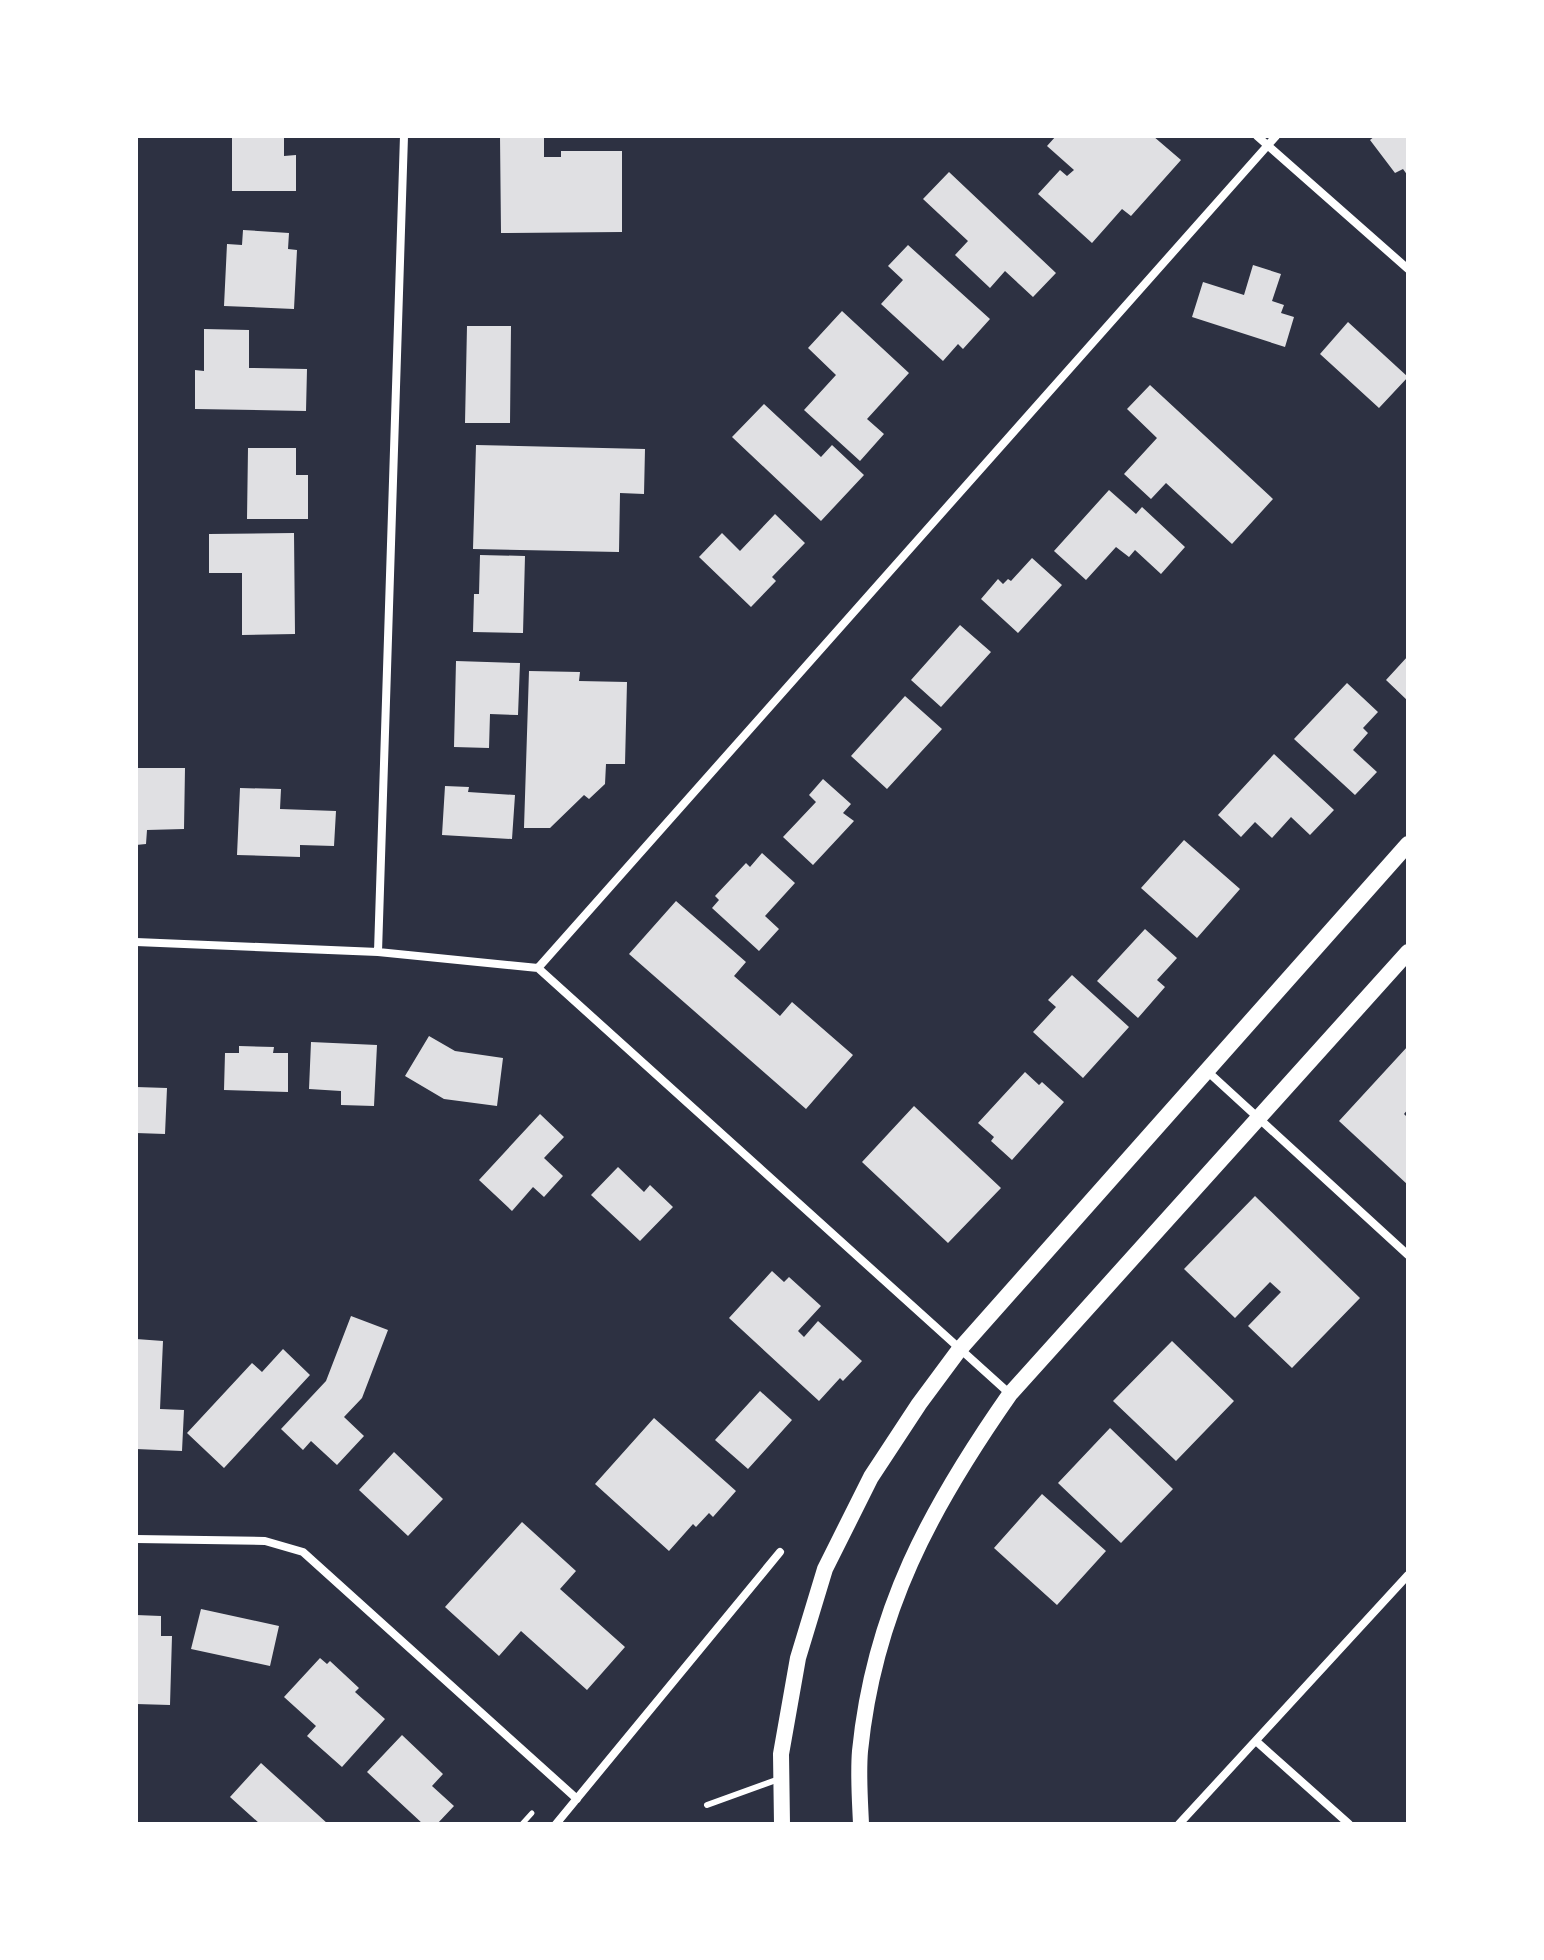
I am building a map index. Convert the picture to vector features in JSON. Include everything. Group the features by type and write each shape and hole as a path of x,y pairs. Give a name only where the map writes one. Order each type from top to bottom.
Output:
{"main road":[{"path":"782,1824 781,1754 798,1658 825,1569 871,1477 959,1350 1408,844"},
{"path":"861,1824 860,1753 869,1690 895,1595 927,1525 967,1456 1010,1394 1408,952"}],"street":[{"path":"378,952 404,136"},
{"path":"1257,136 1408,269"},
{"path":"538,968 1276,136"},
{"path":"136,942 378,952 538,968 1010,1394"},
{"path":"1207,1071 1408,1255"},
{"path":"136,1539 265,1541 303,1552 577,1799"},
{"path":"556,1824 780,1552"},
{"path":"1179,1824 1408,1575"},
{"path":"1256,1741 1349,1824"}],"lane":[{"path":"707,1805 782,1778"}],"path":[{"path":"522,1824 532,1813"}],"building":[{"path":"232,136 284,136 284,156 296,155 296,191 232,191"},
{"path":"500,136 544,136 544,157 561,157 561,151 622,151 622,232 501,233"},
{"path":"1056,136 1153,136 1181,160 1131,216 1122,209 1092,243 1038,194 1060,170 1067,176 1074,170 1047,146"},
{"path":"1375,136 1408,136 1408,176 1403,169 1395,173 1370,140"},
{"path":"949,172 1056,273 1033,297 1005,271 990,288 955,255 968,241 923,199"},
{"path":"243,230 289,233 288,249 297,250 294,309 224,306 227,244 242,245"},
{"path":"908,245 990,319 963,349 958,344 943,361 881,304 903,280 888,266"},
{"path":"1253,265 1281,274 1272,301 1284,305 1281,313 1294,317 1285,347 1192,317 1203,282 1244,295"},
{"path":"842,311 909,373 867,419 884,434 860,461 804,410 836,375 808,348"},
{"path":"1348,322 1408,377 1379,408 1320,354"},
{"path":"467,326 511,326 510,423 465,423"},
{"path":"204,329 249,330 249,368 307,369 306,411 195,409 195,370 204,371"},
{"path":"1150,385 1273,499 1232,544 1166,483 1151,499 1124,474 1157,438 1127,409"},
{"path":"764,404 821,457 832,445 864,475 821,521 732,437"},
{"path":"476,445 645,449 644,494 620,493 619,552 473,549"},
{"path":"248,448 296,448 296,475 308,475 308,519 247,519"},
{"path":"1109,490 1136,514 1142,507 1185,547 1161,574 1135,550 1129,557 1116,547 1086,580 1054,551"},
{"path":"775,514 805,543 772,577 776,581 751,607 699,557 722,533 740,551"},
{"path":"294,533 295,634 242,635 242,573 209,573 209,534"},
{"path":"480,555 525,556 523,633 473,632 474,594 479,594"},
{"path":"1032,558 1062,585 1018,633 981,599 998,579 1003,584 1008,579 1011,581"},
{"path":"960,625 991,652 941,707 911,680"},
{"path":"1408,656 1408,701 1386,680"},
{"path":"456,661 520,663 518,715 490,714 489,748 454,747"},
{"path":"529,671 580,672 579,681 627,682 625,764 606,764 605,784 589,799 584,795 550,828 524,828"},
{"path":"1347,683 1378,712 1363,728 1368,733 1353,750 1377,772 1355,795 1294,739"},
{"path":"905,696 942,729 887,789 851,756"},
{"path":"1274,754 1334,810 1310,835 1291,817 1272,838 1255,822 1241,837 1218,815"},
{"path":"136,768 185,768 184,829 147,830 146,844 136,845"},
{"path":"823,779 851,804 843,813 854,821 813,865 783,837 816,802 809,795"},
{"path":"445,786 469,787 468,792 515,795 512,839 442,835"},
{"path":"240,788 281,789 280,809 336,811 334,846 300,845 300,857 237,855"},
{"path":"1184,840 1240,889 1197,938 1141,888"},
{"path":"762,853 795,883 765,916 779,929 759,951 712,908 719,900 715,896 746,863 750,867"},
{"path":"676,901 746,962 734,976 780,1016 792,1002 853,1055 806,1109 629,954"},
{"path":"1145,929 1177,958 1157,980 1165,987 1138,1018 1097,981"},
{"path":"1072,975 1129,1027 1083,1078 1033,1032 1056,1007 1048,1000"},
{"path":"429,1036 455,1051 503,1058 497,1106 444,1099 405,1076"},
{"path":"311,1042 377,1045 374,1106 341,1105 341,1091 309,1089"},
{"path":"239,1046 274,1047 273,1053 288,1053 288,1092 224,1090 225,1053 239,1053"},
{"path":"1408,1046 1408,1109 1404,1114 1408,1118 1408,1185 1339,1121"},
{"path":"1025,1072 1039,1085 1042,1082 1064,1102 1012,1160 991,1141 994,1137 978,1123"},
{"path":"136,1087 167,1088 165,1134 136,1133"},
{"path":"914,1106 1001,1188 948,1243 862,1162"},
{"path":"540,1114 564,1137 544,1158 563,1176 544,1197 533,1187 512,1211 479,1180"},
{"path":"618,1167 644,1192 650,1185 673,1207 640,1241 591,1195"},
{"path":"1255,1196 1360,1298 1292,1368 1248,1326 1281,1292 1270,1282 1235,1318 1184,1269"},
{"path":"772,1271 784,1282 789,1277 821,1306 798,1331 804,1337 818,1321 862,1361 843,1381 840,1378 819,1401 729,1318"},
{"path":"351,1316 388,1330 362,1398 344,1417 364,1436 337,1465 311,1441 303,1450 281,1429 326,1381"},
{"path":"136,1339 163,1341 160,1409 184,1410 182,1451 136,1449"},
{"path":"1172,1341 1234,1401 1176,1461 1113,1401"},
{"path":"283,1349 310,1375 224,1468 187,1433 252,1363 262,1372"},
{"path":"760,1391 792,1420 748,1469 715,1440"},
{"path":"654,1418 736,1491 713,1517 709,1513 696,1527 693,1524 669,1551 595,1484"},
{"path":"1110,1428 1173,1489 1121,1543 1058,1483"},
{"path":"394,1452 443,1499 408,1536 359,1490"},
{"path":"1042,1494 1106,1551 1057,1605 994,1548"},
{"path":"522,1522 576,1571 560,1589 625,1647 587,1690 521,1631 499,1656 445,1607"},
{"path":"201,1609 279,1626 270,1666 191,1649"},
{"path":"136,1615 161,1616 161,1636 172,1636 170,1705 136,1704"},
{"path":"320,1658 327,1664 330,1661 359,1688 355,1692 385,1719 342,1767 307,1736 316,1726 284,1697"},
{"path":"402,1735 443,1774 432,1786 454,1806 437,1824 423,1824 367,1772"},
{"path":"261,1763 328,1824 260,1824 230,1797"}]}
